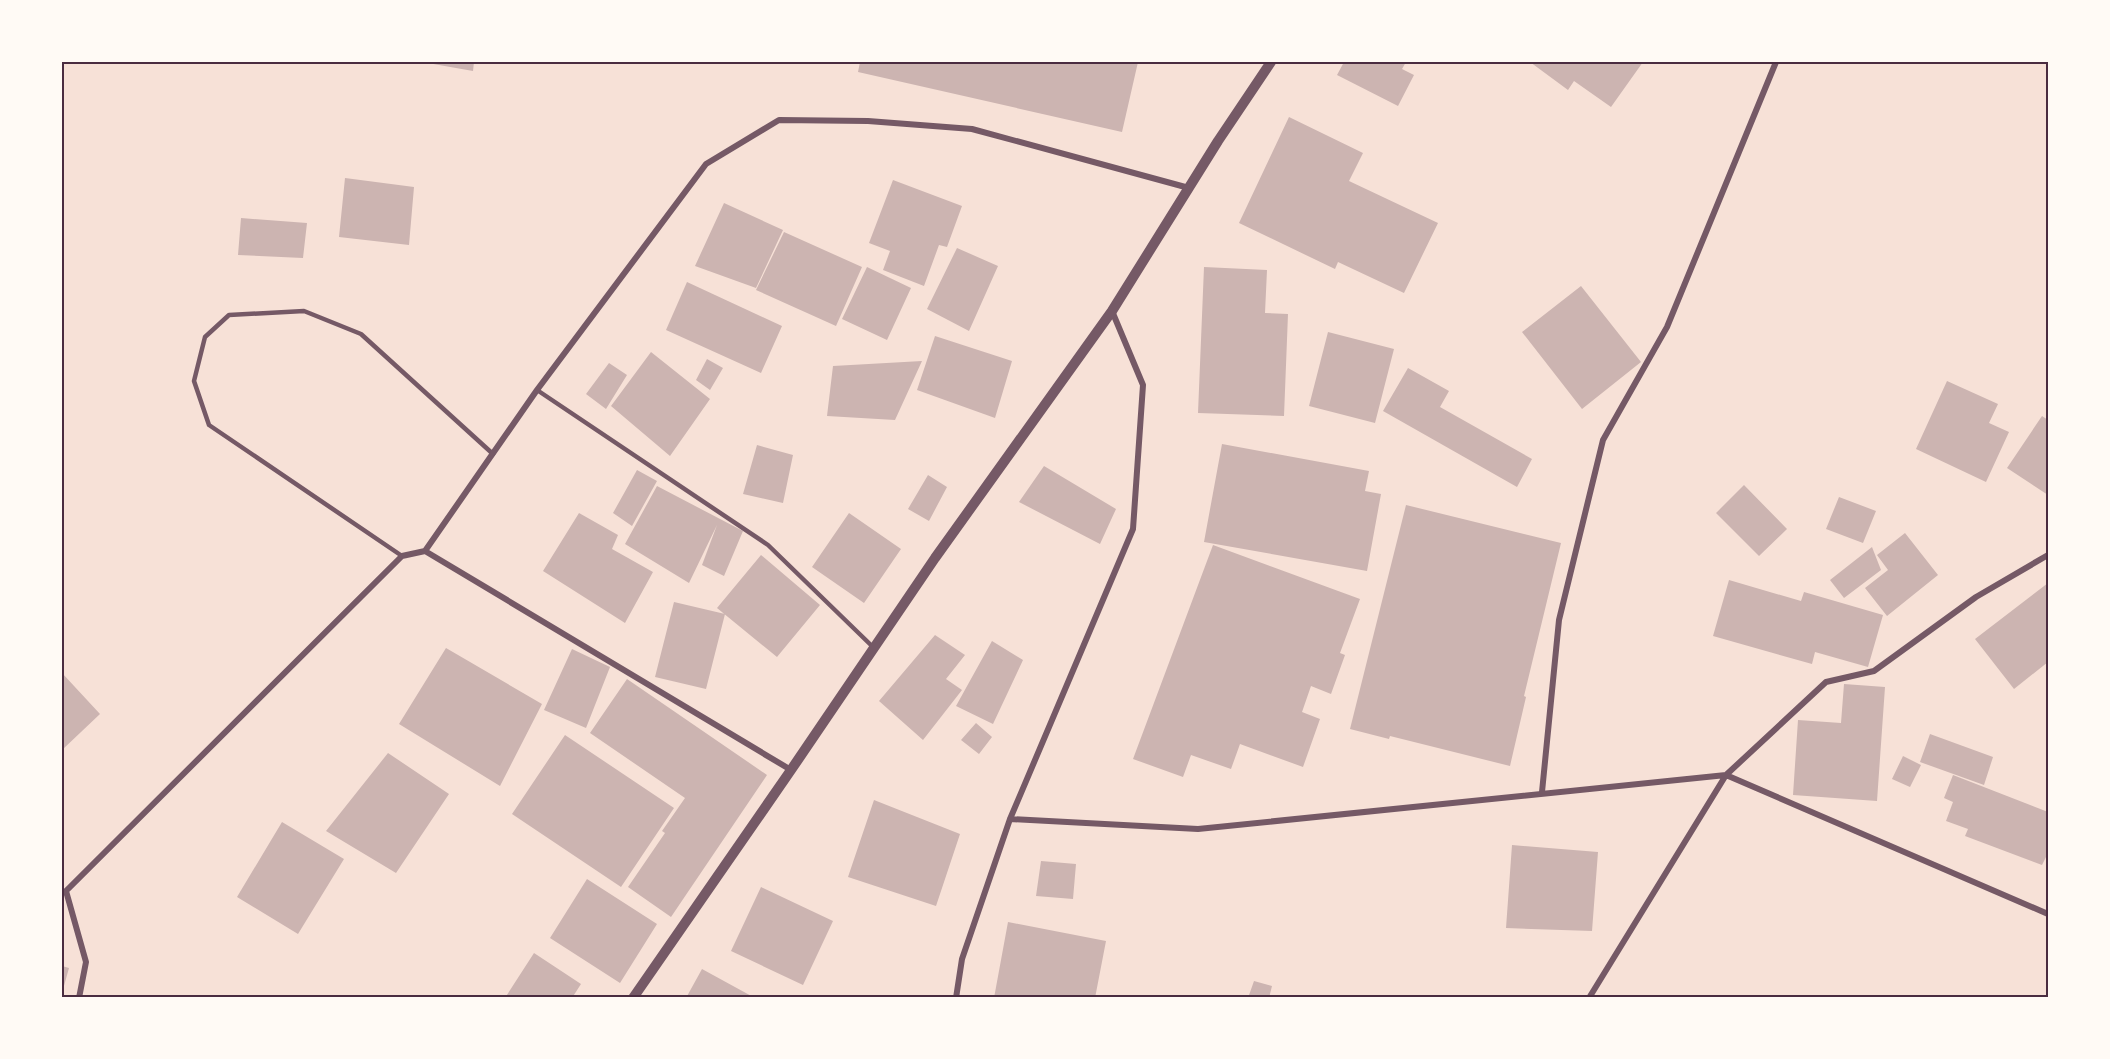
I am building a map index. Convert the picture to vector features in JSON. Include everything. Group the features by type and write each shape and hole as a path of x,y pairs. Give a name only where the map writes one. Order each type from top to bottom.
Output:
{"street":[{"path":"633,998 935,558 1112,311 1271,62"},
{"path":"1542,792 1559,620 1603,440 1667,327 1776,62"},
{"path":"79,998 86,962 64,892 402,556 425,551 537,390 706,164 779,120 868,121 972,129 1189,188"},
{"path":"956,998 962,959 1010,819 1132,529 1143,385 1112,311"},
{"path":"425,551 791,770"},
{"path":"1589,998 1726,775 1826,682 1874,671 1976,597 2049,555"},
{"path":"1010,819 1198,829 1542,792 1726,775 2049,914"}],"lane":[{"path":"402,556 209,424 194,381 205,337 229,315 304,311 361,334 493,454"},
{"path":"537,390 768,545 874,648"}],"building":[{"path":"422,62 474,62 473,71"},
{"path":"860,62 1138,62 1122,132 858,72"},
{"path":"1344,62 1406,62 1402,69 1414,75 1398,106 1337,75"},
{"path":"1530,62 1643,62 1611,107 1574,81 1568,90"},
{"path":"1289,117 1363,153 1349,181 1438,223 1404,293 1338,262 1335,269 1239,223"},
{"path":"345,178 414,187 409,245 339,237"},
{"path":"893,180 962,206 947,247 939,245 924,286 883,270 890,251 869,243"},
{"path":"724,203 783,230 756,288 695,266"},
{"path":"241,218 307,223 303,258 238,255"},
{"path":"784,232 862,267 836,326 756,290"},
{"path":"957,248 998,266 969,331 927,309"},
{"path":"867,267 911,288 887,340 842,319"},
{"path":"1204,267 1267,270 1265,313 1288,314 1284,416 1198,413"},
{"path":"687,282 782,326 761,373 666,330"},
{"path":"1581,286 1641,362 1582,409 1522,332"},
{"path":"1328,332 1394,349 1375,423 1309,406"},
{"path":"935,336 1012,361 995,418 917,390"},
{"path":"651,352 710,399 670,456 611,406"},
{"path":"707,359 723,368 710,390 696,380"},
{"path":"922,361 895,420 827,416 833,366"},
{"path":"609,363 627,375 606,409 586,394"},
{"path":"1408,368 1449,391 1440,407 1532,459 1517,487 1383,411"},
{"path":"1947,381 1998,404 1989,423 2009,432 1986,482 1916,449"},
{"path":"2042,416 2048,420 2048,495 2007,468"},
{"path":"1222,444 1369,471 1365,491 1381,494 1367,571 1204,542"},
{"path":"757,445 793,455 783,503 743,494"},
{"path":"1044,466 1116,509 1100,544 1019,502"},
{"path":"637,470 657,481 632,526 613,513"},
{"path":"928,475 947,487 929,521 908,509"},
{"path":"1744,485 1787,529 1759,556 1716,513"},
{"path":"657,486 743,531 724,576 702,565 717,525 689,583 625,544"},
{"path":"1839,497 1876,511 1863,543 1826,529"},
{"path":"1406,505 1561,543 1524,696 1526,697 1510,766 1390,736 1389,739 1350,729"},
{"path":"579,513 618,535 612,549 653,572 625,623 543,571"},
{"path":"849,513 901,549 864,603 812,567"},
{"path":"1905,533 1938,575 1887,616 1865,588 1888,570 1877,555"},
{"path":"1213,545 1360,599 1340,653 1345,655 1331,694 1311,686 1302,712 1320,719 1303,767 1240,744 1231,769 1191,755 1183,777 1133,759"},
{"path":"1872,547 1881,570 1844,598 1830,580"},
{"path":"761,555 820,605 777,657 717,608"},
{"path":"1729,580 1801,601 1804,592 1883,615 1868,667 1815,652 1812,664 1713,636"},
{"path":"2048,583 2048,662 2014,689 1975,639"},
{"path":"674,602 725,614 706,689 655,677"},
{"path":"935,635 965,655 946,679 962,690 923,740 879,701"},
{"path":"992,641 1023,660 993,724 956,706"},
{"path":"446,648 542,704 500,786 399,724"},
{"path":"572,649 610,667 586,728 544,710"},
{"path":"62,673 100,714 62,750"},
{"path":"627,679 767,775 671,917 628,887 665,833 662,831 685,798 590,733"},
{"path":"1844,684 1885,687 1877,801 1793,795 1798,720 1841,723"},
{"path":"976,723 992,737 979,754 961,740"},
{"path":"1930,734 1993,757 1984,785 1920,762"},
{"path":"565,735 674,808 621,887 512,814"},
{"path":"388,753 449,794 396,873 326,831"},
{"path":"1903,756 1921,765 1910,787 1892,779"},
{"path":"1953,775 2048,812 2048,858 2046,857 2042,865 1965,836 1968,829 1946,821 1953,802 1944,798"},
{"path":"874,800 960,834 936,906 848,877"},
{"path":"282,822 344,859 298,934 237,897"},
{"path":"1512,845 1598,852 1592,931 1506,928"},
{"path":"1041,861 1076,864 1073,899 1036,896"},
{"path":"587,879 657,924 620,983 550,938"},
{"path":"761,887 833,921 803,985 731,951"},
{"path":"1008,922 1106,941 1095,998 994,998"},
{"path":"534,953 581,984 572,998 505,998"},
{"path":"62,966 69,968 62,993"},
{"path":"702,969 755,998 686,998"},
{"path":"1254,981 1272,986 1269,998 1248,998"}]}
